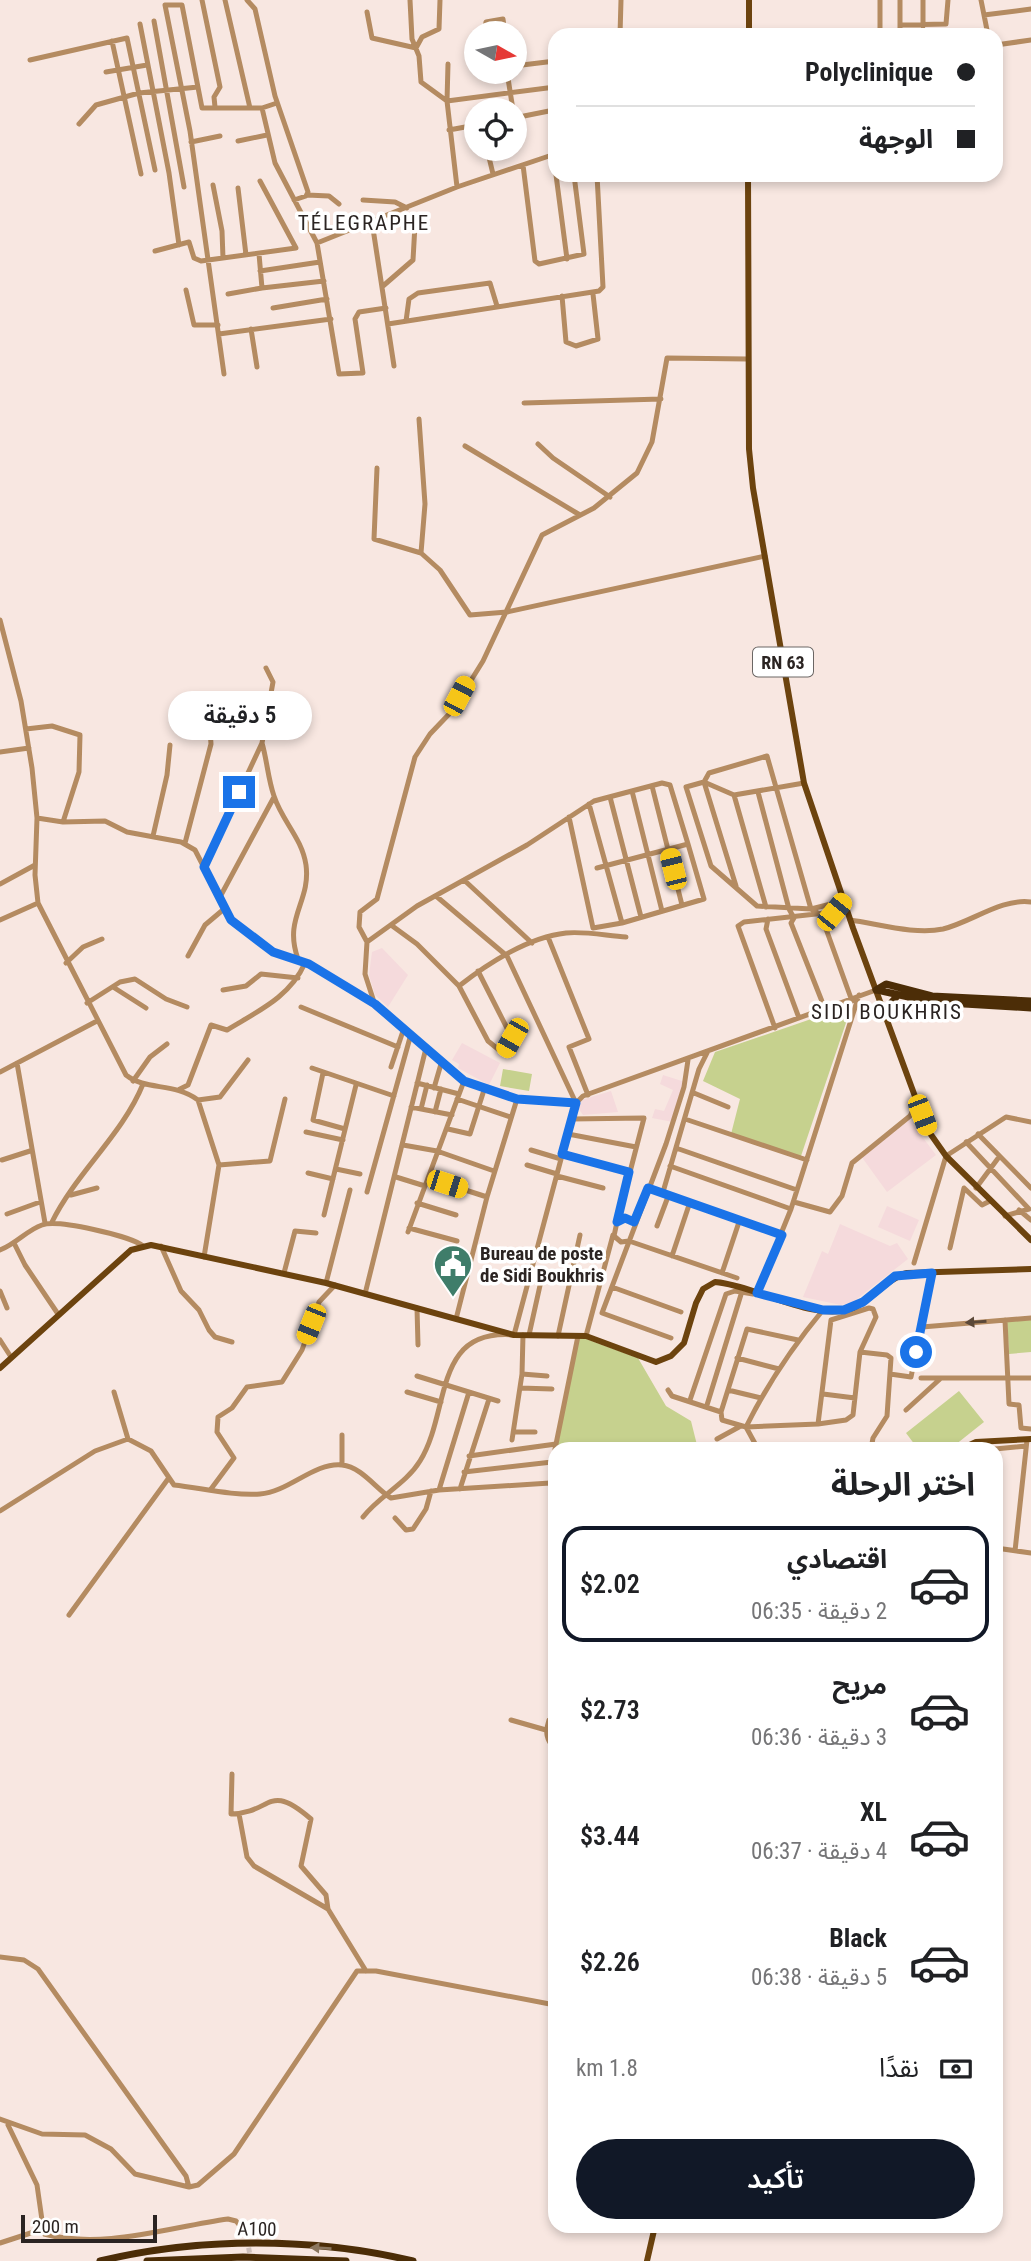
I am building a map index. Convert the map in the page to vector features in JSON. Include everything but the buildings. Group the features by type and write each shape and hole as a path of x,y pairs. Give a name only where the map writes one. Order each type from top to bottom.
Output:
{"highway":[{"path":"876,989 886,984 932,996 1031,1001"},
{"path":"876,989 931,1002 1031,1008"},
{"path":"884,1010 898,995"},
{"name":"A100","path":"100,2261 172,2247 232,2244 358,2250 413,2261"},
{"name":"A100","path":"147,2261 243,2256 346,2261"}],"main road":[{"path":"748,0 749,28"},
{"name":"RN 63","path":"748,182 749,449 804,783 843,901 928,1129 946,1156 1031,1240"},
{"path":"0,1368 131,1250 144,1246 161,1246 335,1285 514,1335 582,1336 656,1362 671,1356 684,1343 703,1289 715,1282 827,1311 852,1308 895,1276 1031,1269"},
{"path":"976,1442 1028,1442"},
{"path":"647,2261 653,2233"}],"street":[{"path":"202,0 220,87 214,97 215,107"},
{"path":"225,0 250,108"},
{"path":"247,0 257,14 277,103 307,195"},
{"path":"410,0 412,39 421,82 447,101 548,88"},
{"path":"416,48 422,37 439,29 440,0"},
{"path":"620,28 621,0"},
{"path":"880,0 880,28"},
{"path":"900,0 900,25 923,26 946,24 948,0"},
{"path":"923,0 923,26"},
{"path":"981,0 987,28"},
{"path":"224,374 191,142 165,5 182,5 201,107 262,108 277,103"},
{"path":"984,15 1031,9"},
{"path":"368,12 372,38 416,48"},
{"path":"154,21 184,187"},
{"path":"140,24 169,173 179,246"},
{"path":"30,60 127,38 155,170"},
{"path":"1003,44 1031,40"},
{"path":"112,41 141,174"},
{"path":"527,64 548,62"},
{"path":"448,64 449,130 457,187"},
{"path":"106,72 147,65"},
{"path":"508,84 510,98"},
{"path":"79,124 96,105 139,93 198,87"},
{"path":"262,108 275,163 317,243 337,371 342,375 363,373 355,319 359,312 386,308"},
{"path":"527,115 548,111"},
{"path":"449,130 464,127"},
{"path":"237,141 267,135"},
{"path":"191,142 220,136"},
{"path":"135,149 142,145 147,137"},
{"path":"317,243 457,187 548,156"},
{"path":"490,161 493,174"},
{"path":"523,165 536,263 580,257 584,252 575,182"},
{"path":"155,251 191,243 196,260 208,260 296,247 260,181"},
{"path":"557,182 567,259"},
{"path":"388,324 562,296 593,294 603,286 597,182"},
{"path":"213,186 222,231 223,258"},
{"path":"238,188 246,255"},
{"path":"294,200 307,195 329,197 339,204"},
{"path":"363,200 395,202 407,208"},
{"path":"372,222 394,366"},
{"path":"383,286 413,260 415,225"},
{"path":"259,254 262,288"},
{"path":"260,271 320,262"},
{"path":"228,295 324,281"},
{"path":"406,321 409,299 418,293 490,283 497,306"},
{"path":"186,289 194,325 218,325"},
{"path":"562,296 566,342 576,346 598,339 593,294"},
{"path":"273,308 327,299"},
{"path":"219,334 331,319"},
{"path":"251,329 257,367"},
{"path":"375,1004 365,974 367,942 359,927 360,912 377,899 415,757 452,710 483,661 542,536 610,497 637,473 652,442 667,358 747,359"},
{"path":"524,402 661,399"},
{"path":"419,419 425,504 421,554"},
{"path":"538,444 553,458 610,497"},
{"path":"465,446 580,514"},
{"path":"377,468 374,539 421,554 440,570 470,615 507,612 765,556"},
{"path":"0,620 29,748 37,818 35,865 38,903 116,1062 133,1081 180,1089 198,1100 220,1097 248,1060"},
{"path":"204,867 263,739 273,682 266,668"},
{"path":"185,843 203,781 211,726 209,715"},
{"path":"26,729 52,726 80,735 79,772 63,822"},
{"path":"211,726 263,739"},
{"path":"263,739 274,797 300,841 306,863 307,880 292,926 298,960"},
{"path":"152,836 167,775 170,745"},
{"path":"0,752 29,748"},
{"path":"736,888 704,782 709,773 767,756 811,909 821,915 852,1001"},
{"path":"671,790 704,782 734,795 804,783"},
{"path":"367,942 436,896 589,804 652,786 670,785 704,899 622,923 593,928 569,817"},
{"path":"652,786 682,905"},
{"path":"686,787 711,866 757,906 811,909 843,901"},
{"path":"632,791 662,911"},
{"path":"758,792 789,909 794,918"},
{"path":"734,795 766,907"},
{"path":"220,897 274,797"},
{"path":"610,797 641,917"},
{"path":"589,804 622,923"},
{"path":"37,818 63,822 105,821 127,832 185,843 195,850 231,920 273,952 305,963 375,1004 441,1064 464,1081 517,1099 576,1103 588,1095 852,1001 859,995 876,989"},
{"path":"597,867 688,844"},
{"path":"0,884 35,865"},
{"path":"464,880 532,943"},
{"path":"363,1517 415,1470 427,1450 456,1357 481,1336 514,1335 576,1103 507,956 436,896"},
{"path":"775,1028 738,926 744,922 834,912 843,901"},
{"path":"850,920 932,930 982,916 1013,901 1031,902"},
{"path":"0,920 38,903"},
{"path":"188,956 205,925 224,909"},
{"path":"794,918 791,923 825,1009"},
{"path":"768,919 766,929 799,1018"},
{"path":"391,925 417,944 459,986 488,1041 504,1054 512,1038 478,971"},
{"path":"459,986 478,971 548,937 569,932 626,937"},
{"path":"548,937 589,1039 569,1047 588,1095"},
{"path":"66,963 83,947 102,939"},
{"path":"180,1089 188,1085 211,1025 227,1030 285,993 298,978 305,963"},
{"path":"223,990 246,986 261,974 298,978"},
{"path":"87,1003 113,987 135,979 187,1007"},
{"path":"113,987 146,1008"},
{"path":"761,1294 794,1202 859,995"},
{"path":"301,1007 398,1047"},
{"path":"0,1072 97,1021"},
{"path":"391,1067 404,1028"},
{"path":"367,1192 411,1034"},
{"path":"133,1081 150,1057 167,1044"},
{"path":"365,1294 426,1048"},
{"path":"657,1226 670,1166 699,1069 707,1053"},
{"path":"671,1338 602,1313 684,1087 688,1060"},
{"path":"17,1063 30,1151 45,1223"},
{"path":"435,1112 441,1064"},
{"path":"312,1069 394,1097"},
{"path":"323,1073 313,1120 345,1129"},
{"path":"457,1241 408,1230 464,1081"},
{"path":"52,1223 135,1103 143,1083"},
{"path":"417,1083 437,1088 478,1107 510,1117"},
{"path":"324,1215 356,1085"},
{"path":"421,1109 427,1086"},
{"path":"448,1129 470,1134 484,1090"},
{"path":"694,1093 729,1107"},
{"path":"219,1166 270,1161 285,1099"},
{"path":"456,1320 494,1171 517,1099"},
{"path":"198,1100 219,1166 204,1257"},
{"path":"794,1202 830,1212 842,1196 852,1163 910,1116 917,1102"},
{"path":"411,1107 452,1115"},
{"path":"571,1119 644,1118 614,1236 621,1242 629,1241 737,1278"},
{"path":"914,1263 946,1156 1006,1118 1031,1122"},
{"path":"685,1119 807,1160"},
{"path":"306,1132 343,1140"},
{"path":"568,1134 636,1147"},
{"path":"978,1134 1031,1188"},
{"path":"966,1142 1030,1209"},
{"path":"403,1145 437,1151 494,1171"},
{"path":"676,1148 797,1190"},
{"path":"531,1150 629,1172"},
{"path":"2,1160 30,1151"},
{"path":"976,1188 999,1157"},
{"path":"527,1165 603,1188"},
{"path":"670,1166 791,1209"},
{"path":"336,1169 360,1174"},
{"path":"308,1173 333,1179"},
{"path":"396,1177 425,1186"},
{"path":"428,1178 487,1197"},
{"path":"71,1195 97,1188"},
{"path":"648,1188 782,1235"},
{"path":"950,1248 964,1188 982,1205 990,1201"},
{"path":"326,1283 350,1190"},
{"path":"7,1214 40,1202"},
{"path":"672,1256 690,1202"},
{"path":"417,1203 456,1215"},
{"path":"1005,1216 1030,1209"},
{"path":"1019,1210 1031,1220"},
{"path":"556,1442 582,1336 617,1222 625,1218 634,1222"},
{"path":"722,1273 739,1222"},
{"path":"0,1251 15,1245 45,1223 131,1238 144,1246"},
{"path":"284,1273 295,1231 316,1233"},
{"path":"558,1336 580,1235"},
{"path":"15,1245 58,1314"},
{"path":"161,1246 181,1291 199,1310 209,1330 215,1337 232,1342"},
{"path":"890,1374 911,1377 932,1273"},
{"path":"512,1440 526,1335 541,1281"},
{"path":"211,1489 234,1458 217,1432 218,1418 232,1408 247,1387 282,1382 302,1350 319,1302 335,1285"},
{"path":"612,1287 681,1312"},
{"path":"690,1400 726,1294 743,1290"},
{"path":"707,1405 743,1290"},
{"path":"0,1291 7,1308"},
{"path":"416,1308 418,1345"},
{"path":"798,1340 749,1328 721,1412 722,1420 746,1427 818,1424 850,1418 854,1412 860,1352 876,1312 869,1308 831,1320"},
{"path":"746,1427 798,1340 827,1311 831,1320 818,1424"},
{"path":"922,1327 1031,1318"},
{"path":"1005,1320 1009,1404 1019,1405 1021,1427 1031,1429"},
{"path":"0,1340 11,1357"},
{"path":"860,1352 890,1356 887,1416 872,1442"},
{"path":"737,1358 779,1369"},
{"path":"522,1374 547,1376"},
{"path":"417,1376 498,1401"},
{"path":"921,1378 1031,1378"},
{"path":"906,1410 941,1378"},
{"path":"520,1388 552,1389"},
{"path":"668,1390 672,1396 707,1405 721,1412"},
{"path":"728,1390 761,1398"},
{"path":"114,1392 128,1439 151,1451 174,1485 260,1494 280,1490 318,1471 342,1465 358,1471 391,1498 439,1490 548,1483"},
{"path":"407,1392 441,1402"},
{"path":"439,1490 469,1392"},
{"path":"823,1394 855,1398"},
{"path":"460,1489 489,1399"},
{"path":"717,1439 739,1427"},
{"path":"746,1427 754,1442"},
{"path":"514,1432 536,1432"},
{"path":"342,1435 342,1465"},
{"path":"0,1511 95,1451 128,1439"},
{"path":"1003,1447 1028,1442 1015,1551"},
{"path":"469,1456 548,1449"},
{"path":"464,1472 548,1462"},
{"path":"69,1615 168,1479"},
{"path":"395,1518 406,1530 413,1529 426,1509 430,1491"},
{"path":"1003,1549 1031,1553"},
{"path":"511,1720 546,1730"},
{"path":"548,1725 548,1738"},
{"path":"232,1774 231,1814 239,1814 278,1799 291,1802 311,1819 300,1866 326,1895 328,1909 366,1970"},
{"path":"239,1814 247,1857 254,1866 328,1909"},
{"path":"0,1957 24,1960 38,1969 186,2176 189,2187"},
{"path":"0,2119 42,2134 85,2135 111,2149 135,2174 189,2187 209,2178 234,2154 357,1971 366,1970 548,2004"},
{"path":"8,2123 37,2185 44,2234 111,2237 148,2234 228,2219 236,2221 246,2233"},
{"path":"0,2243 44,2229"}],"shaded area":[{"path":"382,948 408,975 388,1007 375,995 369,975 372,952"},
{"path":"462,1043 500,1063 489,1085 458,1068 459,1064 452,1060"},
{"path":"663,1075 685,1082 673,1122 652,1118 655,1109 664,1111 673,1090 660,1084"},
{"path":"611,1091 618,1112 583,1115 578,1108 581,1100"},
{"path":"909,1119 936,1155 887,1192 861,1156"},
{"path":"887,1206 919,1220 910,1241 878,1227"},
{"path":"840,1224 890,1246 897,1243 908,1259 853,1302 841,1305 803,1297 822,1251 828,1254"}],"green space":[{"path":"852,1005 800,1159 731,1134 740,1099 703,1081 715,1052"},
{"path":"503,1069 532,1074 529,1091 500,1086"},
{"path":"1031,1320 1031,1352 1009,1354 1007,1321"},
{"path":"578,1336 638,1358 666,1406 691,1421 696,1442 556,1442"},
{"path":"959,1391 984,1422 959,1442 913,1442 906,1433"}],"tunnel":[{"path":"246,2233 251,2261"}],"place":[{"name":"Bureau de poste de Sidi Boukhris","path":"453,1298"}],"district":[{"name":"TÉLEGRAPHE","path":"364,223"},
{"name":"SIDI BOUKHRIS","path":"887,1012"}],"route":[{"path":"239,792 204,867 231,920 273,952 309,964 375,1004 441,1064 475,1087 517,1099 566,1100 576,1103 562,1154 629,1172 617,1222 625,1218 634,1222 648,1188 782,1235 757,1293 823,1310 844,1310 863,1302 895,1276 932,1273 916,1352"}]}
